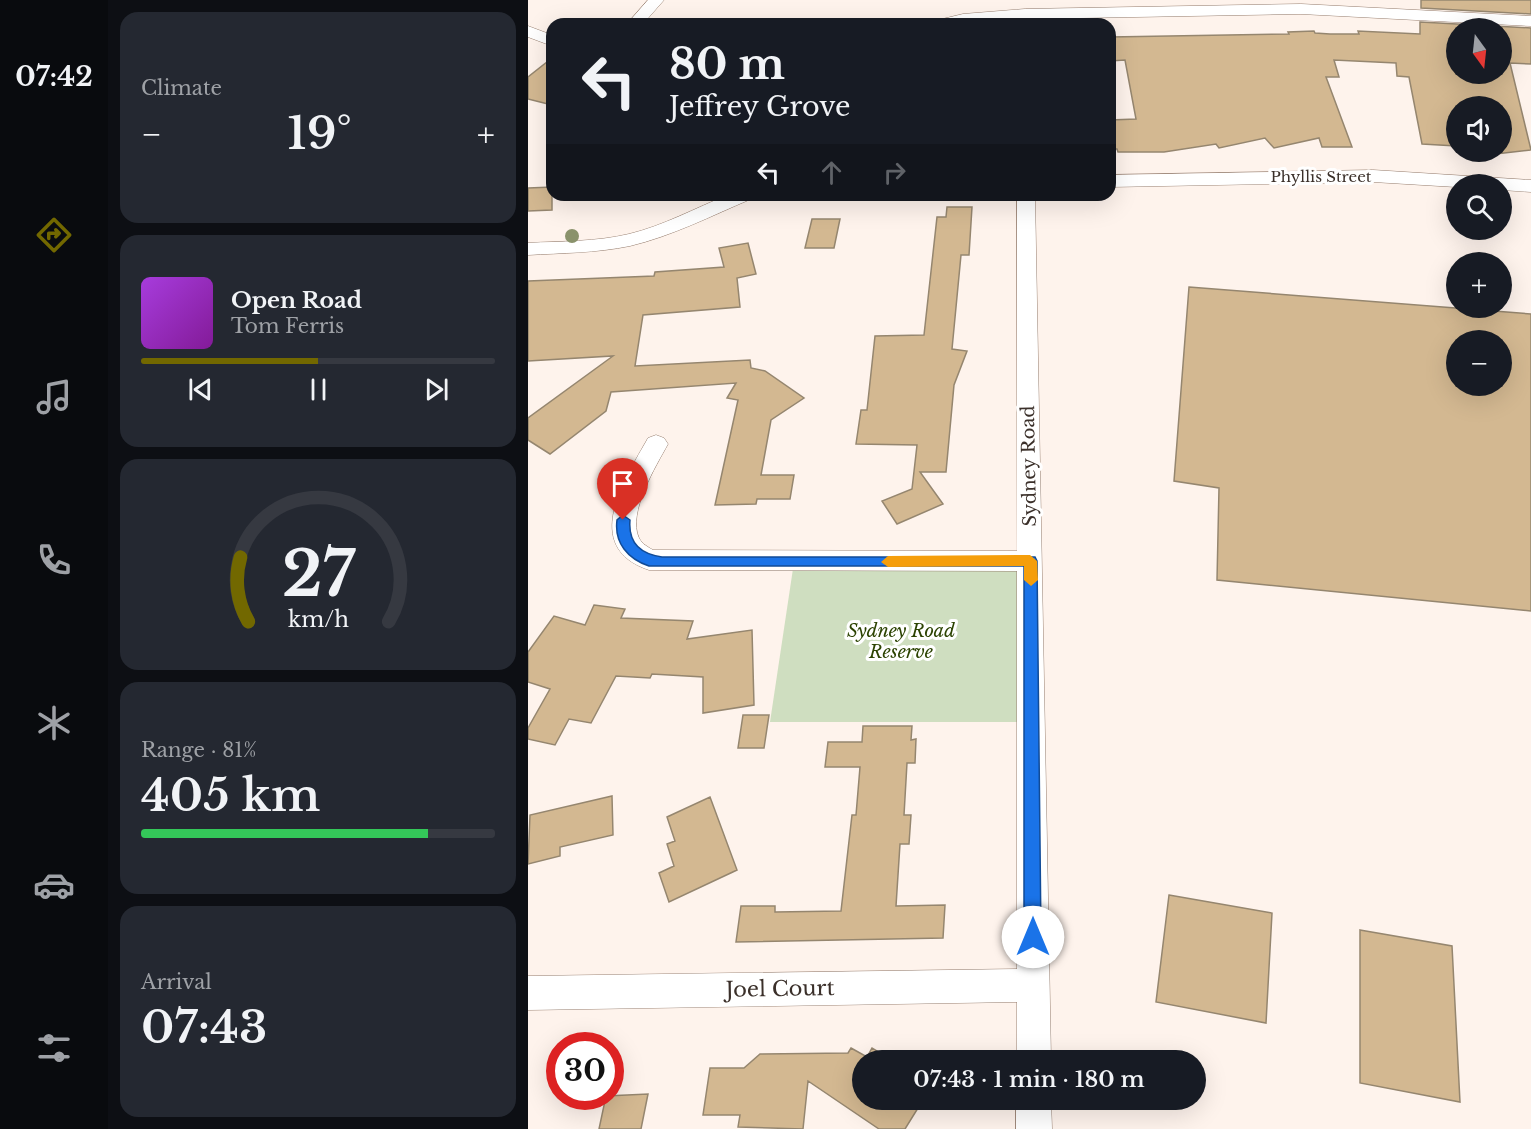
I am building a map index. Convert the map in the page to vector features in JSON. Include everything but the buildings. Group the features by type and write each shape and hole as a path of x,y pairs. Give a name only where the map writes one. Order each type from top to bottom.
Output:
{"street":[{"path":"640,18 656,0"},
{"path":"1464,0 1468,17"},
{"path":"984,18 1025,14 1301,9 1531,21"},
{"path":"528,32 546,39"},
{"name":"Phyllis Street","path":"1116,181 1373,176 1531,186"},
{"path":"528,249 605,244 629,240 659,231 730,201"},
{"name":"Sydney Road","path":"1026,201 1034,1050"},
{"path":"656,444 627,507 622,531 632,551 649,561 1030,561"},
{"name":"Joel Court","path":"528,993 1033,985"},
{"path":"1034,1110 1034,1129"}],"green space":[{"name":"Sydney Road Reserve","path":"1030,561 1031,722 770,722 794,562"}],"slow traffic":[{"path":"888,562 1030,561 1031,580"}],"route":[{"path":"623,520 622,531 626,542 632,551 649,561 1030,561 1033,937"}]}
